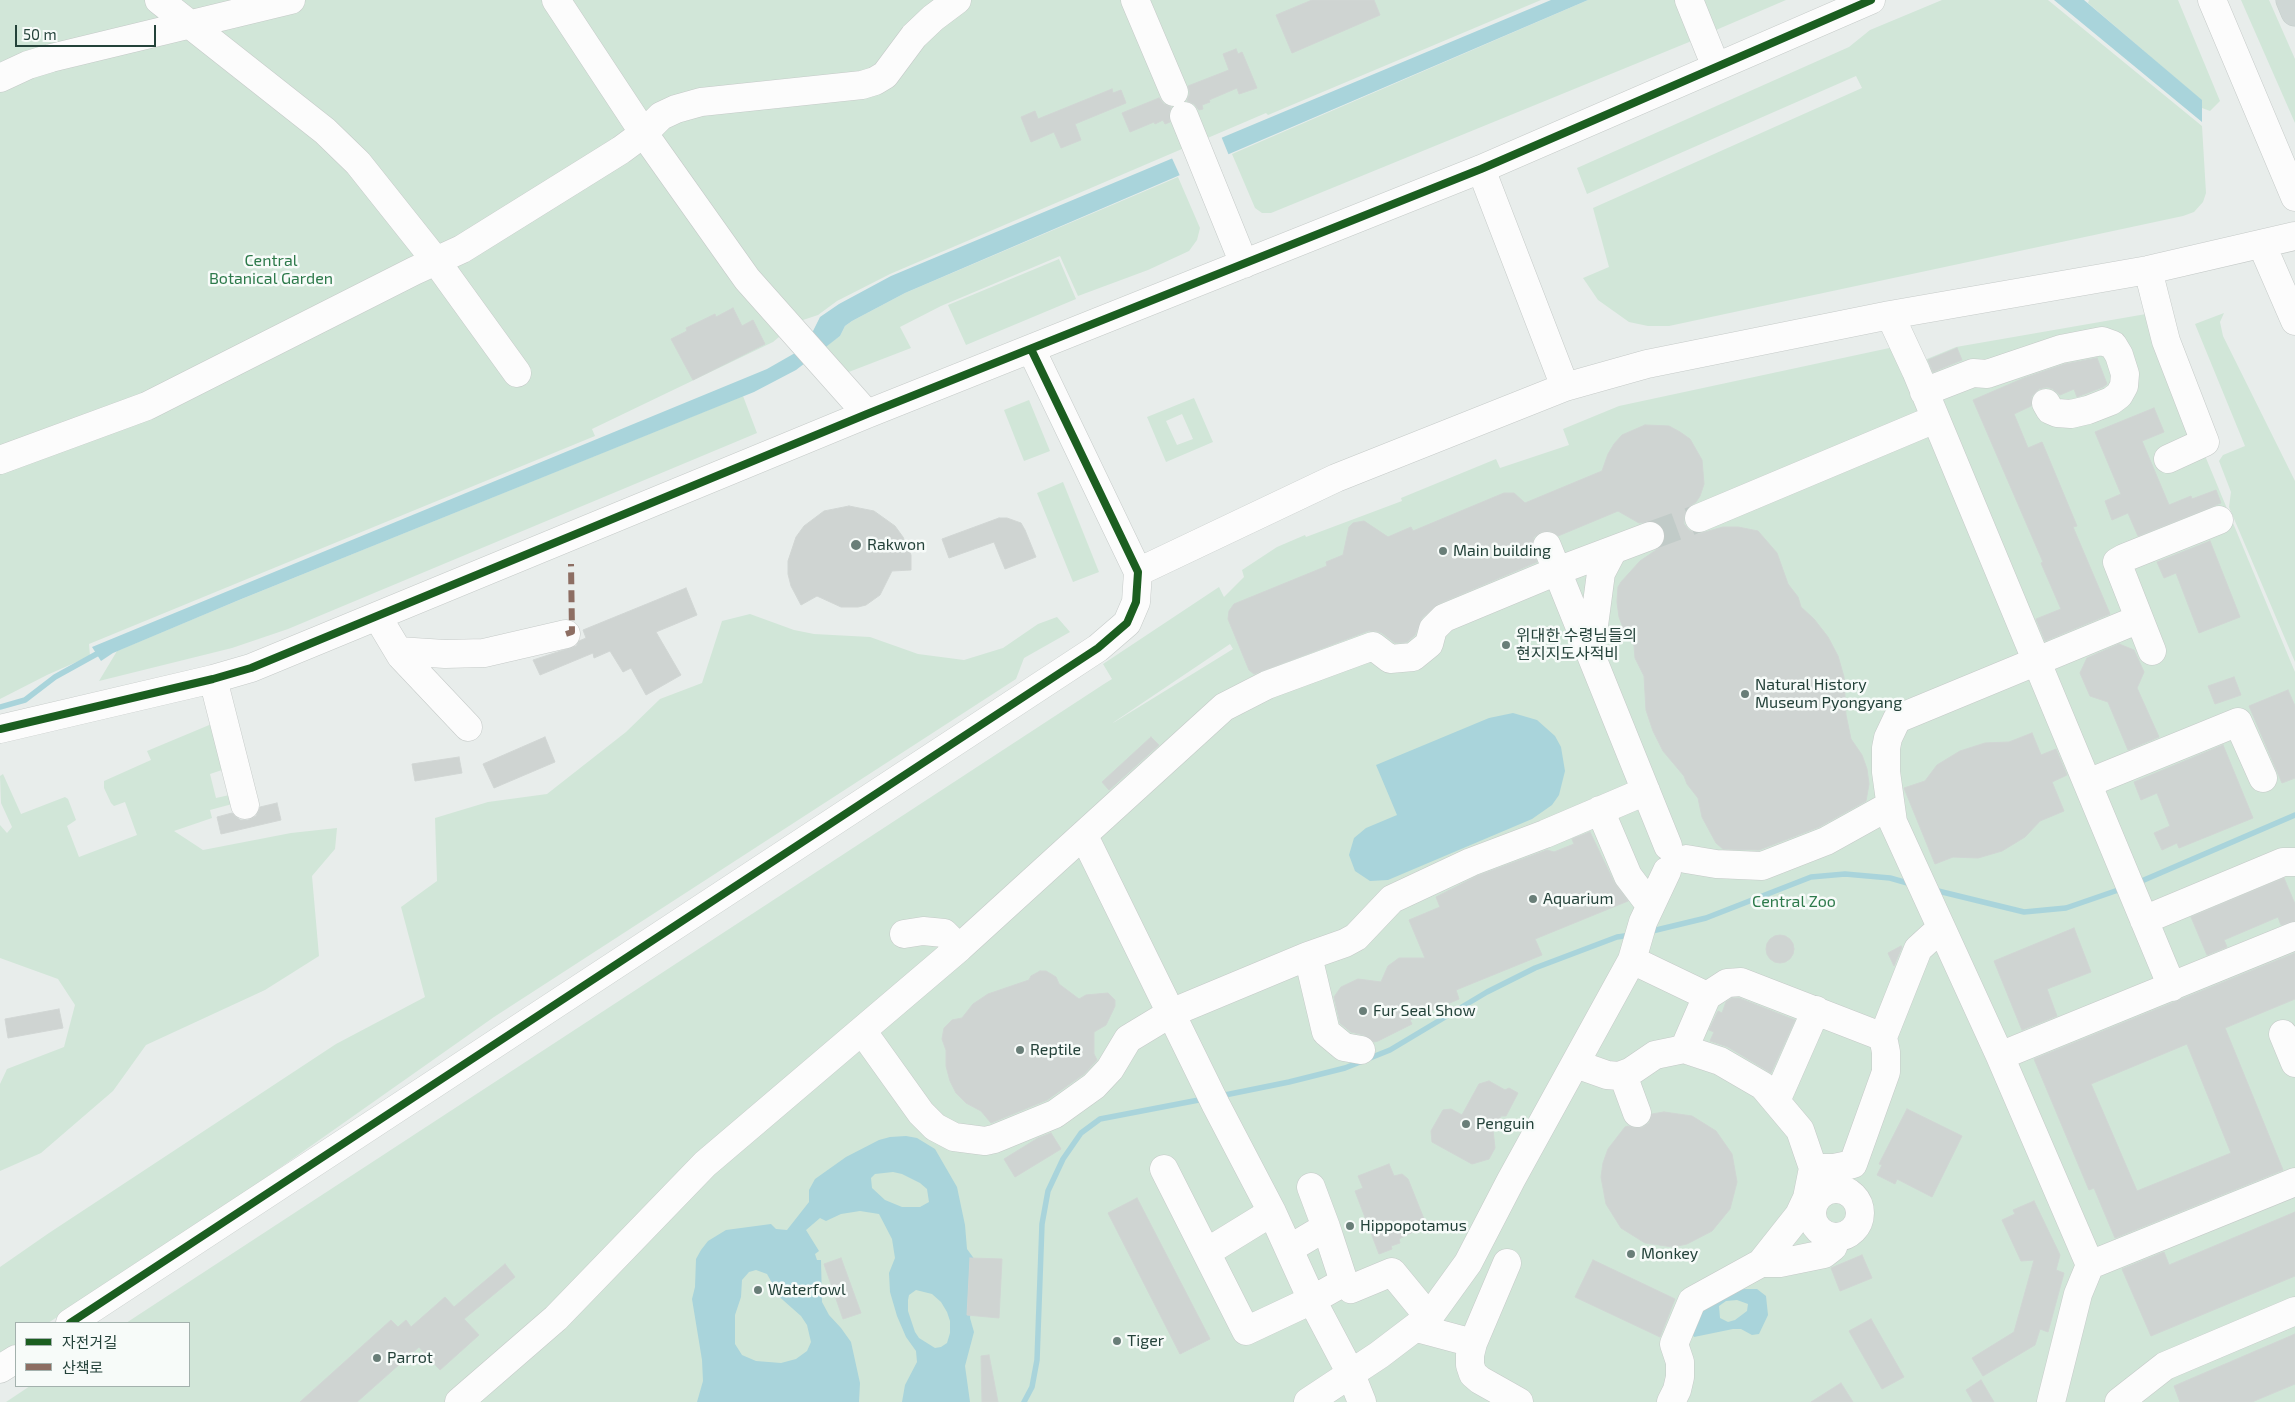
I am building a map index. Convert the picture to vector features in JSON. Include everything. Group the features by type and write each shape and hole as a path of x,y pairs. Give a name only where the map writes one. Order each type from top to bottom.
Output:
{"main road":[{"path":"2290,0 2295,12"}],"street":[{"path":"159,0 341,145 358,163 436,260 517,373"},
{"path":"0,78 28,65 51,58 291,0"},
{"path":"556,0 644,133 747,279 867,414"},
{"path":"0,460 147,406 488,235 644,133 661,116 676,109 701,102 875,81 885,74 914,36 933,18 957,0"},
{"path":"1135,0 1244,264"},
{"path":"1689,0 1716,67"},
{"path":"0,729 213,679 251,668 867,414 1481,169 1871,0"},
{"path":"2212,0 2295,197"},
{"path":"1481,169 1565,387"},
{"path":"1138,572 1336,478 1565,387 1647,364 1890,315 2148,270 2295,236"},
{"path":"2262,245 2295,321"},
{"path":"2148,270 2166,342 2205,442 2168,459"},
{"path":"1890,315 1924,392 2172,987"},
{"path":"1924,392 1973,373 1987,374 2061,349 2102,342 2113,345 2119,355 2125,374 2124,386 2120,395 2112,401 2071,414 2057,413 2050,410 2046,403"},
{"path":"72,1322 1098,648 1127,623 1136,602 1138,572 1031,349"},
{"path":"1699,518 1935,419"},
{"path":"2152,651 2117,562 2219,520"},
{"path":"459,1402 556,1318 705,1164 863,1032 959,948 1224,707 1267,685 1373,646 1390,659 1413,657 1429,644 1433,629 1444,618 1557,571 1612,552 1650,536"},
{"path":"1308,1402 1350,1372 1379,1355 1423,1322 1468,1263 1511,1180 1576,1064 1633,954 1647,914 1674,859 1547,546"},
{"path":"1591,652 1601,573 1612,552"},
{"path":"377,616 398,651 468,727"},
{"path":"2051,1402 2078,1294 2090,1264 2000,1056 1893,822 1889,806 1886,748 1888,738 1897,719 2139,619"},
{"path":"398,651 445,654 484,653 566,634"},
{"path":"213,679 245,805"},
{"path":"2088,783 2238,722 2262,778"},
{"path":"863,1032 921,1113 935,1127 954,1137 985,1141 1011,1133 1055,1114 1094,1086 1110,1070 1128,1039 1171,1013 1308,956 1345,943 1356,937 1392,899 1471,862 1545,834 1646,791"},
{"path":"1674,859 1716,864 1762,866 1826,841 1889,806"},
{"path":"1600,810 1628,876 1647,914"},
{"path":"1084,836 1212,1096 1272,1212 1312,1300 1350,1372 1362,1402"},
{"path":"2140,910 2283,862 2295,862"},
{"path":"1849,1192 1853,1164 1886,1072 1886,1052 1883,1037 1918,948 1936,918"},
{"path":"904,934 923,931 944,933 959,948"},
{"path":"2000,1056 2295,936"},
{"path":"1633,954 1707,996"},
{"path":"1308,956 1326,1032 1344,1047 1362,1050"},
{"path":"1684,1050 1707,996 1727,983 1741,982 1883,1037"},
{"path":"1776,1101 1816,1010"},
{"path":"2283,1034 2295,1063"},
{"path":"1576,1064 1607,1075 1623,1075 1655,1055 1684,1050 1720,1061 1763,1086 1800,1130 1813,1168 1811,1199 1815,1226 1828,1236 1836,1238 1852,1232 1860,1217 1857,1201 1849,1192 1836,1189 1828,1190 1811,1199 1761,1263 1692,1301 1674,1344 1680,1362 1680,1377 1677,1390 1671,1402"},
{"path":"1623,1075 1637,1113"},
{"path":"1813,1168 1834,1168 1853,1164"},
{"path":"1164,1169 1246,1331 1312,1300 1344,1282"},
{"path":"2090,1264 2295,1182"},
{"path":"1311,1187 1344,1282 1350,1289 1357,1288 1392,1272 1423,1322 1473,1343"},
{"path":"1207,1252 1272,1212"},
{"path":"1289,1249 1326,1227"},
{"path":"1761,1263 1780,1263 1824,1254 1833,1247 1836,1238"},
{"path":"1507,1263 1473,1343 1470,1355 1473,1374 1519,1402"},
{"path":"2125,1401 2142,1382 2165,1366 2295,1311"},
{"path":"0,1369 15,1360"}],"green space":[{"name":"Central Botanical Garden","path":"0,0 1541,0 1268,115 1266,113 890,274 837,301 818,315 797,322 773,342 592,429 595,436 89,644 90,656 0,699"},
{"path":"1588,0 1676,0 1694,40 1271,213 1262,213 1255,208 1232,154"},
{"path":"1703,0 1786,0 1716,30"},
{"path":"1942,0 2048,0 2202,126 2206,193 2203,202 2194,212 2183,216 1669,326 1648,326 1629,322 1598,300 1583,278 1609,267 1593,208 1862,88 1856,76 1587,194 1577,168 1849,47 1870,30"},
{"path":"2089,0 2178,0 2220,101 2210,111 2202,108 2201,100 2088,3"},
{"path":"2241,0 2269,0 2295,59 2295,123"},
{"path":"1178,177 1200,228 1197,240 1189,251 1148,270 1078,296 1060,256 941,306 900,327 911,348 841,375 823,348 840,336 845,326 852,321 905,293"},
{"path":"1059,259 1076,299 966,345 948,305"},
{"path":"2224,313 2220,322 2223,336 2295,481 2295,662 2229,507 2231,492 2219,461 2223,455 2245,446 2195,324"},
{"name":"Central Zoo","path":"2146,314 2295,672 2295,1402 6,1402 28,1387 190,1387 190,1322 128,1322 1112,679 1103,664 1219,587 1224,597 1244,577 1242,570 1277,547 1305,535 1306,537 1402,501 1401,498 1496,459 1500,468 1569,445 1563,429 1619,406 1894,347 1922,361 1956,347","holes":["1230,644 1233,649 1113,723"]},
{"path":"743,396 757,433 288,629 232,648 99,681 117,651"},
{"path":"1194,398 1213,442 1166,462 1147,417","holes":["1182,414 1193,439 1177,445 1166,421"]},
{"path":"1029,400 1050,451 1024,461 1004,410"},
{"path":"1063,482 1099,572 1073,582 1037,493"},
{"path":"750,614 794,630 814,634 870,637 918,654 964,660 1003,648 1038,624 1057,617 1070,632 1024,658 1016,679 494,1017 210,1217 50,1322 15,1322 15,1345 0,1355 0,1267 336,1044 425,997 401,907 437,881 435,818 488,802 547,794 626,732 660,699 702,683 722,621"},
{"path":"214,723 228,768 210,774 216,798 234,794 236,803 210,810 212,818 174,831 203,850 291,833 337,828 335,849 312,876 319,956 265,990 146,1045 113,1091 41,1153 0,1171 0,1084 7,1069 64,1047 75,1005 58,979 0,958 0,825 7,833 12,827 1,803 0,776 3,774 21,814 65,797 68,799 76,820 67,826 79,857 137,835 125,802 114,806 111,803 104,788 104,781 151,760 147,751"}],"water":[{"path":"1551,0 1588,0 905,293 852,321 845,326 840,336 796,370 754,392 239,600 113,653 101,661 92,647 767,369 795,353 813,331 820,317 839,304 891,276"},
{"path":"2054,0 2084,0 2202,100 2202,122"},
{"path":"1513,713 1537,720 1555,736 1561,747 1565,771 1559,795 1552,805 1532,819 1388,880 1370,881 1355,871 1349,855 1354,838 1366,828 1397,815 1376,765 1489,718"},
{"path":"906,1136 917,1138 935,1149 957,1187 965,1225 967,1249 975,1260 970,1318 974,1332 965,1366 970,1402 902,1402 905,1385 917,1362 916,1351 906,1337 890,1292 889,1273 895,1258 892,1239 879,1214 860,1211 841,1214 826,1221 820,1218 806,1230 819,1251 815,1254 817,1260 821,1260 822,1302 829,1315 851,1342 860,1383 859,1402 697,1402 703,1381 702,1360 692,1299 695,1287 696,1259 701,1250 708,1241 726,1230 771,1224 776,1229 787,1230 809,1202 809,1190 815,1179 846,1157 879,1140","holes":["893,1172 902,1174 920,1183 927,1189 929,1202 920,1207 902,1207 885,1200 872,1188 871,1178 875,1174","756,1270 767,1274 775,1293 801,1316 807,1325 811,1342 807,1351 796,1359 781,1363 756,1361 742,1355 735,1344 735,1315 741,1297 742,1280 749,1272","916,1290 932,1294 941,1302 950,1321 950,1333 947,1343 935,1348 919,1338 908,1311 909,1295"]},
{"path":"1757,1289 1766,1296 1768,1315 1759,1334 1752,1335 1741,1329 1733,1329 1694,1337 1691,1332 1697,1311 1727,1292","holes":["1737,1300 1748,1304 1747,1311 1735,1320 1728,1322 1720,1318 1719,1306 1726,1301"]}],"pier":[{"path":"1221,136 1230,158 1181,178 1171,156"}],"building":[{"path":"1312,0 1374,0 1380,15 1292,53 1276,15"},
{"path":"1236,49 1238,54 1242,52 1257,88 1239,94 1237,88 1209,100 1210,102 1202,105 1203,109 1199,110 1194,104 1187,101 1190,93 1188,86 1229,70 1223,54"},
{"path":"1112,89 1113,93 1121,90 1126,103 1075,124 1081,140 1061,148 1054,132 1031,142 1021,117 1035,111 1038,119"},
{"path":"1159,98 1164,104 1171,107 1169,114 1170,122 1165,124 1163,120 1155,124 1154,122 1130,132 1122,113"},
{"path":"733,308 742,326 753,320 765,344 693,380 671,339 687,331 686,328 715,314 716,317"},
{"path":"1957,348 1962,360 1933,372 1928,360"},
{"path":"2097,358 2107,384 2103,387 2077,397 2074,389 2060,395 2047,387 2039,389 2032,396 2031,406 2014,414 2028,448 2042,442 2077,526 2073,527 2110,614 2045,641 2036,619 2061,609 2041,563 2043,562 1973,400 2024,378 2065,364"},
{"path":"2154,408 2164,432 2142,441 2169,505 2191,496 2192,499 2216,490 2221,503 2138,536 2128,513 2112,520 2105,501 2121,494 2095,432"},
{"path":"1645,425 1669,426 1680,432 1690,439 1702,460 1704,484 1700,496 1696,502 1687,508 1684,516 1684,524 1689,530 1698,534 1723,527 1738,527 1758,531 1777,553 1788,584 1798,597 1801,607 1814,619 1828,637 1838,656 1844,677 1846,715 1851,739 1862,755 1867,769 1869,784 1866,801 1819,827 1759,850 1723,849 1716,843 1702,817 1698,798 1687,784 1684,776 1663,751 1653,731 1646,710 1644,676 1635,658 1634,646 1624,630 1619,617 1618,587 1640,561 1662,546 1665,539 1665,531 1660,524 1653,521 1639,523 1618,511 1558,536 1550,531 1541,532 1534,537 1532,544 1537,562 1438,604 1422,618 1415,635 1407,642 1395,643 1382,633 1368,631 1254,674 1249,670 1228,619 1229,611 1234,604 1327,566 1326,562 1343,555 1349,527 1353,523 1364,521 1388,537 1411,527 1413,531 1504,493 1514,493 1525,503 1602,471 1608,454 1622,435"},
{"path":"849,506 874,511 895,526 903,537 911,555 911,570 892,571 880,595 866,605 841,607 817,596 801,605 791,586 788,574 788,561 796,537 804,526 824,511"},
{"path":"999,518 1007,518 1021,523 1036,557 1005,569 994,542 949,558 942,539"},
{"path":"2210,541 2240,617 2199,633 2176,573 2164,578 2157,562"},
{"path":"686,588 697,615 656,632 681,675 646,695 631,668 623,672 610,651 594,658 593,653 540,675 533,660 576,646 579,641 586,638 583,630"},
{"path":"2119,644 2134,650 2144,672 2137,688 2159,737 2128,750 2108,702 2090,696 2080,673 2087,658"},
{"path":"2234,677 2241,695 2215,704 2208,686"},
{"path":"2288,690 2295,706 2295,778 2282,783 2249,706"},
{"path":"2032,733 2041,755 2056,749 2067,775 2052,782 2064,811 2040,821 2025,837 2002,851 1978,858 1953,857 1935,864 1904,788 1925,781 1937,765 1960,751 1985,743 2009,742"},
{"path":"545,737 555,762 494,788 483,764"},
{"path":"1151,737 1159,745 1109,790 1102,782"},
{"path":"2223,745 2253,818 2179,848 2177,843 2162,850 2154,833 2170,826 2157,793 2141,800 2134,782"},
{"path":"459,757 462,773 415,781 412,764"},
{"path":"277,803 281,820 221,834 217,817 232,813 240,820 248,820 256,816 260,807"},
{"path":"1590,832 1614,882 1628,901 1535,939 1542,955 1456,990 1459,999 1410,1020 1412,1024 1378,1041 1374,1042 1364,1035 1351,1032 1340,1023 1334,997 1341,987 1358,979 1381,982 1388,966 1399,958 1425,958 1409,920 1440,907 1436,897 1477,876 1547,850 1554,852 1574,844 1572,839"},
{"path":"2284,878 2295,904 2295,921 2281,925 2278,917 2224,940 2227,947 2207,955 2191,917"},
{"path":"2074,928 2091,972 2047,989 2057,1016 2022,1030 1994,961"},
{"path":"1780,935 1790,939 1794,949 1790,959 1780,963 1770,959 1766,949 1770,939"},
{"path":"1902,947 1894,966 1888,953"},
{"path":"2295,953 2295,999 2225,1028 2283,1170 2115,1238 2094,1188 2089,1190 2034,1059","holes":["2187,1044 2231,1153 2137,1191 2091,1084"]},
{"name":"Reptile","path":"1040,971 1046,971 1056,977 1059,984 1079,999 1086,995 1108,993 1115,1000 1115,1006 1106,1025 1094,1032 1094,1054 1097,1060 1084,1074 1047,1100 991,1123 981,1111 966,1103 956,1093 950,1081 946,1066 946,1050 942,1039 944,1028 952,1020 962,1018 973,1004 988,994 1029,980 1031,976"},
{"path":"1732,998 1739,998 1795,1020 1771,1073 1728,1047 1710,1041 1714,1032 1709,1030 1718,1011 1722,1013 1726,1002"},
{"path":"59,1009 63,1028 8,1038 5,1019"},
{"name":"Penguin","path":"1489,1081 1505,1090 1509,1088 1518,1093 1506,1116 1501,1116 1493,1130 1495,1148 1489,1159 1472,1164 1432,1142 1431,1131 1443,1110 1451,1109 1462,1115 1479,1084"},
{"path":"1907,1109 1962,1136 1932,1197 1897,1179 1895,1184 1877,1175 1882,1165 1879,1164"},
{"path":"1664,1112 1692,1116 1716,1131 1732,1154 1737,1182 1730,1209 1712,1231 1687,1244 1673,1247 1645,1243 1621,1228 1606,1204 1601,1177 1608,1149 1625,1127 1643,1127 1649,1123 1652,1114"},
{"path":"1051,1133 1061,1149 1015,1177 1004,1159 1038,1138"},
{"path":"1389,1164 1394,1176 1402,1174 1408,1179 1424,1219 1423,1227 1399,1239 1400,1243 1391,1246 1392,1249 1379,1254 1355,1191 1363,1188 1358,1176"},
{"path":"1137,1198 1210,1339 1180,1354 1108,1213"},
{"path":"2034,1201 2060,1255 2056,1270 2064,1273 2048,1332 2040,1329 2035,1345 1983,1376 1972,1358 2014,1332 2034,1260 2021,1261 2002,1220 2015,1214 2013,1210"},
{"path":"2295,1212 2295,1276 2151,1336 2122,1269 2164,1252 2169,1265"},
{"path":"1862,1255 1872,1278 1840,1291 1831,1268"},
{"path":"841,1258 861,1313 843,1319 824,1264"},
{"path":"970,1258 1002,1259 999,1318 967,1315"},
{"path":"1593,1260 1675,1299 1660,1337 1575,1297"},
{"name":"Parrot","path":"505,1264 515,1277 464,1319 479,1335 440,1370 419,1347 357,1402 300,1402 391,1320 398,1327 406,1320 411,1327 445,1297 454,1307"},
{"path":"1871,1319 1904,1377 1882,1389 1849,1331"},
{"path":"2295,1334 2295,1384 2252,1402 2180,1402 2174,1386"},
{"path":"989,1355 998,1402 982,1402 981,1356"},
{"path":"1981,1380 1994,1402 1973,1402 1966,1390"},
{"path":"1841,1383 1853,1402 1811,1402"}],"waterway":[{"path":"0,707 25,700 55,677 102,651"},
{"path":"2137,883 2295,815"},
{"path":"1648,932 1706,918 1811,877 1845,874 1890,878 1911,884"},
{"path":"1934,890 2024,912 2066,908 2124,888"},
{"path":"1220,1096 1345,1068 1390,1050 1487,992 1535,968 1617,937 1632,935"},
{"path":"1024,1402 1032,1387 1037,1360 1042,1224 1048,1191 1063,1159 1081,1133 1100,1119 1204,1099"}],"tunnel":[{"path":"1650,536 1699,518"}],"marked path":[{"path":"566,634 572,632 571,564"}],"cycle path":[{"path":"0,729 213,679 251,668 867,414 1481,169 1871,0"},
{"path":"72,1322 1098,648 1127,623 1136,602 1138,572 1031,349"}],"place":[{"name":"Rakwon","path":"856,545"},
{"name":"Main building","path":"1443,551"},
{"name":"위대한 수령님들의 현지지도사적비","path":"1506,645"},
{"name":"Natural History Museum Pyongyang","path":"1745,694"},
{"name":"Aquarium","path":"1533,899"},
{"name":"Fur Seal Show","path":"1363,1011"},
{"name":"Reptile","path":"1020,1050"},
{"name":"Penguin","path":"1466,1124"},
{"name":"Hippopotamus","path":"1350,1226"},
{"name":"Monkey","path":"1631,1254"},
{"name":"Waterfowl","path":"758,1290"},
{"name":"Tiger","path":"1117,1341"},
{"name":"Parrot","path":"377,1358"}]}
